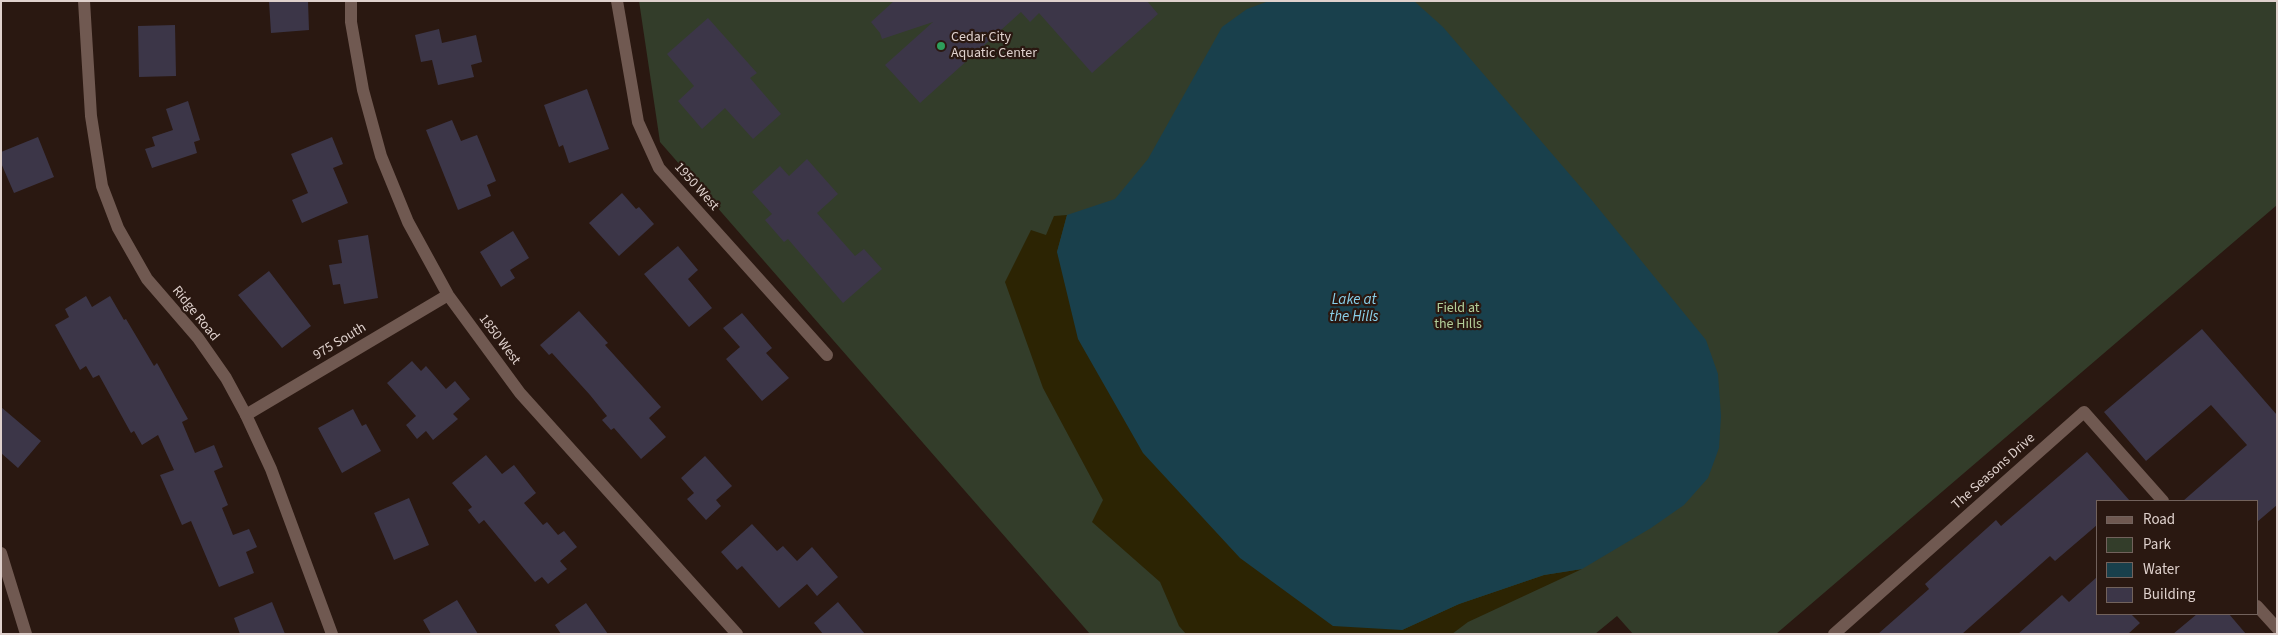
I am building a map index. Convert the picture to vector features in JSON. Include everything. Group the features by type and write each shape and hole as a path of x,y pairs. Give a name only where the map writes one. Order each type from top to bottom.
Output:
{"street":[{"name":"Ridge Road","path":"84,1 91,116 102,186 118,228 146,279 198,338 226,378 246,415 271,469 332,634"},
{"name":"1850 West","path":"351,1 351,22 362,80 381,156 408,222 448,295 520,393 736,634"},
{"name":"1950 West","path":"617,1 638,122 659,168 827,355"},
{"name":"975 South","path":"246,415 448,295"},
{"name":"The Seasons Drive","path":"1834,634 2084,412 2162,500"},
{"path":"1,553 26,634"},
{"path":"2258,607 2277,628"}],"green space":[{"name":"Field at the Hills","path":"639,1 2277,1 2277,205 1776,634 1633,634 1617,616 1595,634 1090,634 660,142"}],"sand":[{"path":"1067,215 1057,252 1402,630 1459,604 1544,575 1582,569 1468,622 1452,634 1186,634 1179,626 1160,582 1092,522 1103,500 1043,388 1005,282 1031,230 1046,235 1054,216"}],"water":[{"name":"Lake at the Hills","path":"1269,1 1414,1 1443,27 1590,198 1706,340 1718,374 1721,416 1719,448 1708,478 1684,505 1651,528 1582,569 1544,575 1459,604 1402,630 1333,626 1240,558 1143,453 1078,339 1057,252 1067,215 1115,199 1148,159 1222,27 1247,9"}],"building":[{"path":"269,1 308,1 309,30 271,33"},
{"name":"Cedar City Aquatic Center","path":"894,1 1147,1 1158,14 1092,73 1039,13 1030,22 1021,12 920,103 885,65 933,22 882,39 880,33 871,22"},
{"path":"708,18 757,73 750,78 781,114 753,139 725,108 702,129 678,101 694,86 667,54"},
{"path":"175,25 176,76 139,77 138,26"},
{"path":"439,29 442,43 476,35 482,62 471,65 474,77 438,85 432,60 421,62 415,35"},
{"path":"587,89 609,149 569,163 563,145 559,147 544,105"},
{"path":"188,101 200,140 194,142 197,153 152,168 145,149 155,146 152,137 173,130 166,109"},
{"path":"452,120 461,141 477,135 496,181 487,185 491,196 458,210 426,130"},
{"path":"38,137 54,177 14,193 1,163 1,152"},
{"path":"332,137 343,164 333,168 348,203 302,223 292,200 308,193 291,154"},
{"path":"807,159 838,194 817,213 855,256 864,249 882,269 843,303 788,239 784,242 765,220 772,214 752,192 780,166 789,176"},
{"path":"622,193 636,209 639,207 654,224 619,256 589,223"},
{"path":"513,231 529,258 510,270 515,278 501,287 480,252"},
{"path":"368,235 378,298 344,304 340,284 333,285 329,265 342,263 338,240"},
{"path":"678,246 698,270 688,279 712,308 689,327 644,274"},
{"path":"269,271 311,326 282,348 238,295"},
{"path":"86,296 92,307 110,296 154,366 157,363 188,419 182,422 195,453 214,445 223,467 214,471 228,505 222,508 233,535 249,529 257,547 246,552 254,573 219,587 191,521 182,525 160,475 174,470 158,435 142,445 134,431 131,433 99,375 93,378 86,366 80,370 55,325 69,317 65,309"},
{"path":"579,311 608,343 605,345 661,407 649,418 666,437 641,459 614,428 611,430 602,420 607,416 590,395 552,353 549,355 540,345"},
{"path":"742,313 772,348 766,353 789,378 762,401 726,359 740,347 723,328"},
{"path":"2202,329 2277,415 2277,505 2258,521 2258,500 2184,500 2247,445 2211,405 2146,461 2104,412"},
{"path":"412,361 421,371 426,366 446,389 455,381 470,399 453,414 458,419 433,440 426,431 417,439 406,425 416,416 387,383"},
{"path":"1,407 41,441 18,468 1,453"},
{"path":"353,409 362,426 366,424 381,451 342,473 318,428"},
{"path":"2087,452 2129,500 2096,500 2096,526 2055,561 2050,556 1962,634 1878,634 1929,589 1925,584 1996,520 2001,526"},
{"path":"486,455 502,474 514,465 536,493 524,503 543,525 547,522 558,535 564,531 577,547 560,561 567,569 548,584 542,577 535,582 484,520 479,524 468,510 472,507 452,483"},
{"path":"705,456 732,486 716,500 721,506 706,520 687,499 694,493 681,478"},
{"path":"409,498 429,545 394,560 374,513"},
{"path":"752,524 777,551 783,546 797,561 812,547 838,577 817,596 807,584 779,608 742,566 737,570 721,552"},
{"path":"2096,578 2096,615 2132,615 2140,623 2128,634 2018,634 2062,595 2069,602"},
{"path":"457,600 478,634 431,634 423,620"},
{"path":"272,602 285,634 240,634 234,618"},
{"path":"838,602 865,634 823,634 814,623"},
{"path":"586,603 608,634 561,634 555,625"},
{"path":"2196,615 2230,615 2246,634 2173,634"}],"place":[{"name":"Cedar City Aquatic Center","path":"941,46"}]}
